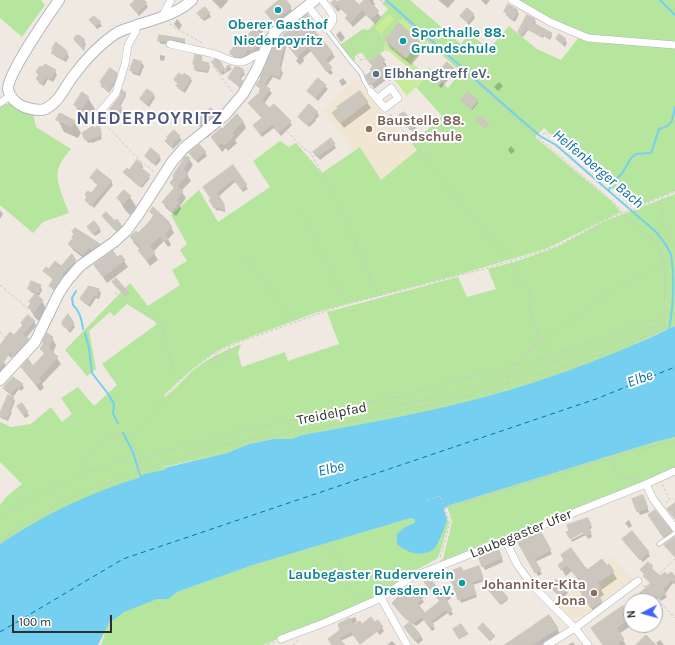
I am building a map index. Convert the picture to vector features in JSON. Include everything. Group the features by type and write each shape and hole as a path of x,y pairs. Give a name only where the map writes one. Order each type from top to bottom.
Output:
{"main road":[{"path":"60,0 15,71 9,84 8,89 10,96 22,106 34,110 46,109 55,103 78,69 103,43 116,33 162,18 176,11 192,0"},
{"path":"0,380 35,342 59,293 75,272 84,263 114,242 127,230 172,162 184,148 225,116 237,102 252,81 268,43 275,32 311,3"}],"street":[{"path":"162,18 171,0"},
{"path":"311,3 326,29 332,23 334,18 322,0"},
{"path":"512,0 550,22 588,38 675,45"},
{"path":"85,121 95,118 116,93 125,64 128,45 136,31 135,26"},
{"path":"170,44 212,53 224,59 239,62 246,62 256,54 263,54"},
{"path":"371,92 377,99 385,108 398,98 391,88 377,99"},
{"path":"0,102 10,96"},
{"name":"Laubegaster Ufer","path":"281,639 381,598 410,578 675,471"},
{"path":"646,484 653,499 675,528"},
{"path":"505,540 518,566 533,586 575,628 588,645"},
{"path":"547,645 575,628 638,580"},
{"path":"381,598 407,645"}],"lane":[{"path":"326,29 361,73 371,92"},
{"path":"659,544 675,533"}],"path":[{"path":"380,0 390,6 536,136 612,200 623,212 626,220 656,242 665,267 664,315 666,328"},
{"path":"162,18 173,27 200,42 212,53 212,66 228,85 237,102"},
{"path":"379,49 379,34 375,30 360,32 350,40 353,52 361,60 369,58 379,49 389,45 402,56 400,58 413,70"},
{"path":"389,82 412,62"},
{"path":"385,108 478,224 511,262 518,280 528,285 532,297 529,302 528,309 541,341 554,362 562,368"},
{"path":"98,122 108,127 136,157 157,174"},
{"path":"280,124 304,149 310,152 334,194 379,297"},
{"path":"541,139 544,133 563,132"},
{"path":"141,470 139,458 132,442 137,432 153,416 163,398 192,369 229,346 316,314 511,262 557,246 623,212 675,192"},
{"path":"662,198 661,209 664,222 669,237 675,246"},
{"path":"300,214 304,217 344,299 350,304"},
{"path":"246,256 280,302 293,323"},
{"path":"526,353 604,296 663,261 675,257"},
{"path":"0,285 45,322"},
{"path":"115,292 127,302 155,319 161,325 175,373 183,379"},
{"path":"139,458 201,443 218,436 251,428 345,410 367,402 403,396 551,356 647,321 665,325"},
{"name":"Treidelpfad","path":"0,541 59,504 99,486 141,470 223,445 454,400 562,368 619,348 675,324"},
{"path":"373,417 381,410 478,386 535,369 597,348 651,327 665,325"},
{"path":"0,332 24,355"},
{"path":"508,384 509,376 534,341 538,332"},
{"path":"216,353 214,360 216,363 223,363 226,360 229,346"},
{"path":"90,471 85,463 102,442 115,436 137,432"},
{"path":"445,508 675,440"},
{"path":"0,517 41,492 128,457 136,450"},
{"path":"610,458 618,478 659,478 670,500 659,507"},
{"path":"427,500 440,496 450,523 440,559"},
{"path":"330,542 360,607"},
{"path":"645,587 675,559"},
{"path":"638,580 675,618"},
{"path":"267,645 281,639"}],"shaded area":[{"name":"Baustelle 88. Grundschule","path":"357,79 384,115 386,113 417,150 381,180 360,147 353,151 323,110"},
{"name":"Johanniter-Kita Jona","path":"611,557 634,579 579,618 573,618 560,606 577,587 575,583"}],"green space":[{"path":"0,0 41,0 45,5 22,37 0,18"},
{"path":"385,0 410,0 461,44 469,33 489,49 509,26 537,49 561,60 579,37 675,47 675,191 643,204 632,206 544,128 535,137 611,201 621,212 548,248 458,275 315,313 229,345 210,355 194,367 164,395 165,397 192,371 203,363 228,349 241,344 238,353 242,367 285,352 288,361 339,344 327,312 458,277 467,297 496,289 488,269 514,262 557,247 605,221 675,194 675,326 594,362 481,398 415,414 299,436 294,439 274,439 249,444 227,453 164,467 164,470 121,484 79,501 39,521 0,544 0,505 6,497 22,484 0,462 0,422 11,427 31,424 51,407 62,422 72,414 61,398 78,387 94,406 117,385 102,364 157,324 154,321 127,304 114,316 110,312 89,331 96,369 87,376 65,350 130,283 148,306 180,285 172,270 187,261 180,250 187,244 171,215 199,190 218,222 270,187 253,161 280,141 289,147 296,143 322,173 360,147 381,180 417,150 412,144 442,116 416,87 426,77 423,74 429,68 434,72 434,76 448,88 461,72 402,19 384,40 387,43 384,46 385,50 369,62 362,53 355,56 355,61 351,59 340,45 363,29 368,30 388,9 382,4"},
{"path":"518,0 675,0 675,43 589,36 552,20"},
{"path":"389,14 395,19 381,34 375,28"},
{"path":"402,18 428,42 411,62 426,76 407,96 392,77 406,66 389,51 385,50 384,46 387,43 384,40"},
{"path":"12,104 33,113 36,127 71,149 60,164 57,175 61,192 69,213 43,222 33,233 0,205 0,106"},
{"path":"675,437 675,469 439,562 443,559 452,522 447,506"},
{"path":"414,518 414,523 405,527 439,542 447,518 449,523 438,558 402,578 379,596 306,628 263,645 101,645 108,624 114,618 151,600 169,597 177,592 253,565"}],"water":[{"name":"Elbe","path":"675,326 675,437 447,506 444,509 447,521 444,529 436,547 429,552 420,554 410,552 397,544 397,534 405,527 414,523 414,519 411,518 253,565 177,592 168,599 157,599 124,612 109,623 98,645 0,645 0,544 33,523 68,505 122,483 141,477 144,474 227,453 249,444 274,439 292,439 298,436 434,409 510,390 566,372"}],"building":[{"path":"135,0 144,0 147,3 137,13 130,5"},
{"name":"Oberer Gasthof Niederpoyritz","path":"279,0 286,0 291,6 274,21 265,12"},
{"path":"335,0 337,2 340,0 354,0 359,5 364,0 368,0 379,11 371,19 362,10 350,23 345,18 348,15 337,5 334,7 331,3"},
{"path":"508,4 518,10 513,19 504,12"},
{"path":"205,7 210,13 202,19 197,13"},
{"path":"467,8 474,14 467,22 460,16"},
{"path":"307,14 313,21 309,24 333,53 325,59 332,68 327,72 308,47 297,57 287,45 289,42 283,35"},
{"path":"527,15 535,19 533,23 552,33 549,38 542,34 541,36 538,35 527,28 521,35 518,32"},
{"path":"94,16 101,22 97,25 94,25 89,20"},
{"path":"258,20 262,24 257,30 260,33 256,38 261,42 252,51 248,49 243,56 237,57 230,54 236,43 242,48 250,38 247,36 254,28 252,26"},
{"name":"Sporthalle 88. Grundschule","path":"399,23 420,42 406,58 385,40"},
{"path":"559,34 566,39 563,44 556,39"},
{"path":"77,35 85,40 83,42 83,49 74,40"},
{"path":"159,35 185,39 184,42 171,39 166,41 158,41"},
{"path":"280,38 285,42 279,68 281,68 279,77 271,74 264,84 270,89 262,100 269,108 274,104 291,121 279,133 272,125 260,134 253,125 262,118 248,103 260,92 259,91 261,89 256,85 261,78 260,77 273,47"},
{"path":"56,42 68,53 64,59 51,53"},
{"path":"380,54 385,60 382,63 389,71 370,85 365,76 372,71 370,69 373,66 369,62"},
{"path":"195,55 202,56 200,61 209,63 207,71 194,69 195,65 193,64"},
{"path":"134,59 142,62 138,73 130,70"},
{"path":"215,59 220,61 225,70 220,73 212,62"},
{"path":"447,62 454,68 439,85 432,79"},
{"path":"45,64 56,70 51,79 46,76 42,83 36,79 39,74 36,72 40,66 43,67"},
{"path":"235,67 239,67 244,70 239,78 243,81 239,86 228,78"},
{"path":"110,68 117,73 115,80 108,91 101,86 102,84 100,82"},
{"path":"179,73 183,76 184,73 191,78 183,90 176,86 178,83 174,80"},
{"path":"318,78 326,85 315,98 307,91"},
{"path":"147,89 154,94 147,104 140,99"},
{"path":"122,90 126,93 119,105 122,107 114,117 112,115 106,123 102,119 120,96"},
{"path":"360,91 368,102 340,123 332,113 338,108 337,107"},
{"path":"82,92 89,97 81,110 74,105"},
{"path":"468,92 478,101 471,109 461,100"},
{"path":"309,104 318,112 307,125 298,117"},
{"path":"211,108 216,114 200,127 195,121"},
{"path":"404,112 416,125 410,130 399,115"},
{"path":"60,113 75,121 72,127 56,120"},
{"path":"237,114 243,121 232,133 234,136 224,145 222,142 218,146 211,137 221,128 222,129"},
{"path":"480,116 489,124 485,128 476,120"},
{"path":"99,125 101,131 99,132 101,135 85,140 82,133 93,126 94,128"},
{"path":"174,130 180,136 171,147 165,141"},
{"path":"331,138 335,144 317,157 313,152"},
{"path":"199,144 206,152 195,160 189,153"},
{"path":"151,148 160,156 153,164 145,156"},
{"path":"186,156 190,158 183,170 188,174 177,186 183,191 176,200 179,202 172,211 162,202 175,187 170,183"},
{"path":"137,160 142,164 140,167 150,175 140,187 123,172 127,168 129,170"},
{"path":"233,165 247,185 241,189 233,179 217,193 224,204 224,210 216,207 214,208 209,200 211,199 203,187"},
{"path":"97,169 112,181 91,206 85,200 87,197 85,194 88,191 91,193 99,184 90,178"},
{"path":"124,190 131,196 123,204 117,198"},
{"path":"153,207 168,221 172,227 165,233 168,239 164,242 160,236 150,246 155,253 146,260 138,250 141,247 130,237 136,231 138,233 149,222 154,215 150,212"},
{"path":"106,212 115,221 117,219 122,226 116,231 102,216"},
{"path":"94,221 100,228 93,234 87,227"},
{"path":"75,228 100,244 92,250 89,247 83,255 68,244 73,238 72,237 74,234 72,232"},
{"path":"113,251 117,257 121,255 125,260 103,277 94,265"},
{"path":"72,254 76,260 61,275 63,275 54,289 49,286 53,279 43,271 46,267 49,269 55,261 61,266"},
{"path":"116,278 129,293 125,296 112,282"},
{"path":"31,281 41,285 38,293 28,289"},
{"path":"89,286 99,289 97,296 94,295 88,304 80,299"},
{"path":"35,294 43,300 34,312 28,307 31,303 29,302"},
{"path":"68,314 74,323 69,330 62,325 62,322"},
{"path":"28,315 35,321 23,334 29,339 13,356 10,352 0,368 0,345 10,332 14,335 23,325 21,323"},
{"path":"47,333 53,337 49,348 58,357 39,378 41,381 36,385 21,367 28,359 33,366 45,353 40,349 44,343 42,342"},
{"path":"13,377 23,384 19,388 17,387 11,394 3,388"},
{"path":"8,395 14,398 7,419 0,416 0,413"},
{"path":"22,403 28,412 23,415 17,406"},
{"path":"643,495 648,508 637,512 632,499"},
{"path":"675,503 675,519 667,509"},
{"path":"655,510 672,531 663,537 648,515"},
{"path":"588,518 591,525 588,526 591,533 585,536 583,532 570,539 566,532 569,531 567,525"},
{"path":"632,531 649,552 640,560 622,539"},
{"path":"541,532 551,550 534,559 541,570 535,573 517,541"},
{"path":"675,537 675,557 664,545"},
{"path":"498,548 502,558 482,567 478,556"},
{"path":"571,548 587,570 602,559 607,566 609,564 614,572 598,583 601,588 596,592 602,601 591,608 579,589 583,586 576,576 567,565 561,570 558,565 564,560 561,555"},
{"path":"648,562 653,566 651,568 660,576 665,572 667,575 671,572 675,576 675,583 671,580 663,590 666,593 663,595 663,593 640,593 651,583 643,576 645,574 640,570"},
{"name":"Laubegaster Ruderverein Dresden e.V.","path":"479,566 483,578 472,582 476,594 458,600 448,572 461,567 463,571"},
{"path":"430,578 439,591 444,587 450,594 445,598 452,610 448,613 445,610 431,621 434,625 430,628 422,617 413,623 403,616 392,603 402,593 400,591 411,583 423,598 417,603 425,613 440,601 424,582"},
{"path":"493,580 508,598 500,604 485,586"},
{"path":"555,580 567,588 560,596 549,587"},
{"path":"623,606 623,623 616,628 624,639 618,643 620,645 603,645 591,628"},
{"path":"549,615 558,628 532,645 505,645"},
{"path":"371,617 375,622 378,620 383,627 360,644 351,632 339,638 345,645 332,645 328,639 340,630 338,624 350,618 353,625 360,621 362,624"},
{"path":"410,622 421,636 415,641 404,627"},
{"path":"483,623 495,636 490,641 478,628"},
{"path":"461,624 468,634 459,639 453,629"},
{"path":"646,635 656,645 636,645"}],"waterway":[{"name":"Helfenberger Bach","path":"386,0 511,111 540,136 556,145 656,232 663,240 671,255 673,273 672,312 669,330"},
{"path":"660,0 675,15"},
{"path":"609,190 613,181 621,175 631,158 636,154 650,153 652,151 659,129 670,124 673,119 675,107"},
{"path":"76,291 72,298 73,305 80,316 83,329"},
{"path":"85,333 89,348 92,373 114,404 113,414 118,423"},
{"path":"123,433 133,452 141,477"}],"ferry route":[{"path":"0,632 123,559 596,399 675,367"}],"place":[{"name":"Oberer Gasthof Niederpoyritz","path":"278,10"},
{"name":"Sporthalle 88. Grundschule","path":"403,41"},
{"name":"Elbhangtreff eV.","path":"376,74"},
{"name":"Baustelle 88. Grundschule","path":"369,129"},
{"name":"Laubegaster Ruderverein Dresden e.V.","path":"462,583"},
{"name":"Johanniter-Kita Jona","path":"594,593"}],"district":[{"name":"NIEDERPOYRITZ","path":"150,119"}]}
